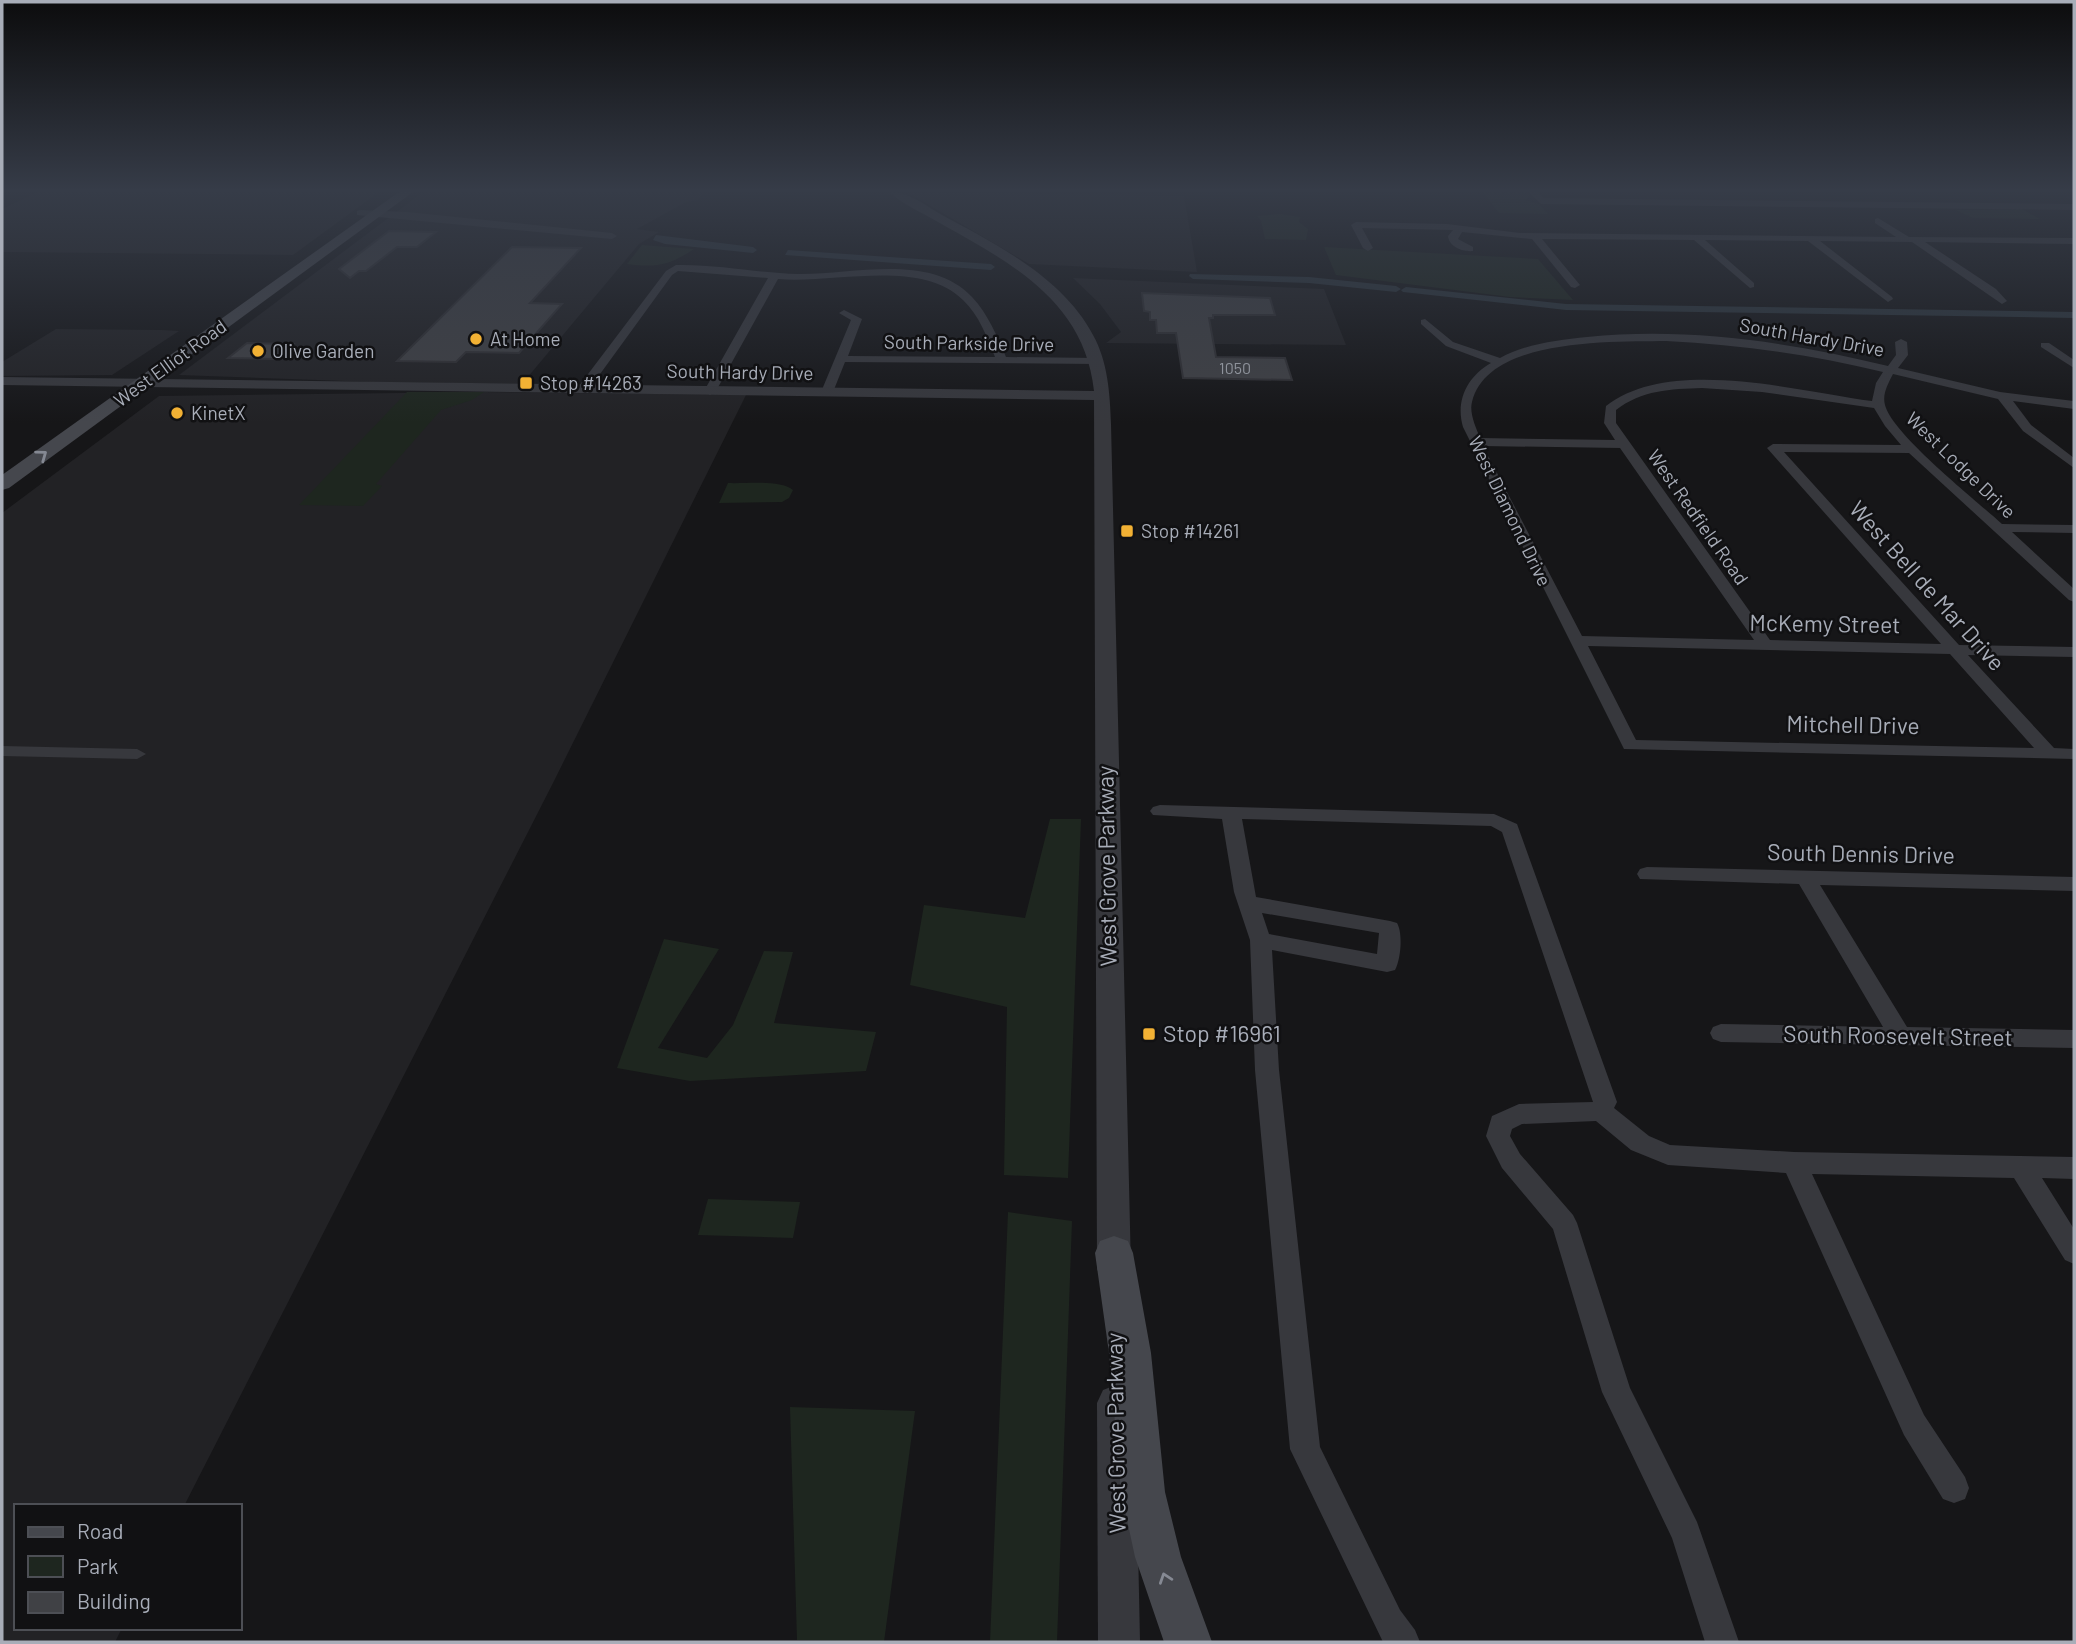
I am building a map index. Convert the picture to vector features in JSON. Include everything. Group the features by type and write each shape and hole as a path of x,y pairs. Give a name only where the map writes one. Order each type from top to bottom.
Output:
{"main road":[{"name":"West Elliot Road","path":"2,464 280,269"},
{"name":"West Elliot Road","path":"2,484 302,269"},
{"path":"1114,1253 1130,1353 1143,1492 1158,1557 1188,1642"}],"street":[{"path":"583,389 668,272 675,269"},
{"path":"686,269 807,277 884,272 926,275 955,286 980,312 993,333 1002,362"},
{"name":"West Grove Parkway","path":"1022,269 1072,312 1097,361 1100,396 1119,1642"},
{"path":"1562,269 1575,285"},
{"path":"1732,269 1750,285"},
{"path":"1849,269 1888,299"},
{"path":"1956,269 1992,291 2002,301"},
{"path":"710,391 775,275"},
{"path":"827,392 857,319 844,313"},
{"path":"1425,322 1440,340 1501,362"},
{"name":"South Hardy Drive","path":"1501,362 1522,352 1590,339 1693,338 1795,349 2002,396 2074,405"},
{"name":"West Lodge Drive","path":"1901,342 1902,355 1879,387 1878,405 1888,423 1912,449 2074,597"},
{"path":"2045,345 2074,365"},
{"name":"South Parkside Drive","path":"840,359 1097,361"},
{"name":"West Diamond Drive","path":"1501,362 1483,371 1471,387 1466,398 1467,422 1630,745"},
{"name":"South Hardy Drive","path":"2,382 1100,396"},
{"name":"West Redfield Road","path":"1766,646 1623,444 1610,423 1610,410 1622,399 1645,390 1672,385 1705,385 1878,405"},
{"path":"2002,396 2027,428 2074,464"},
{"path":"1475,442 1623,444"},
{"name":"West Bell de Mar Drive","path":"1912,449 1773,448 2049,754"},
{"path":"1998,528 2074,529"},
{"name":"McKemy Street","path":"1576,641 2074,652"},
{"name":"Mitchell Drive","path":"1630,745 2074,754"},
{"path":"2,751 137,754"},
{"path":"1160,811 1494,820 1510,828 1605,1102 1601,1111"},
{"path":"1231,813 1247,903 1261,940 1267,1070 1305,1449 1388,1622 1403,1642"},
{"name":"South Dennis Drive","path":"1647,874 2074,884"},
{"path":"1805,877 1900,1036"},
{"path":"1247,903 1390,928 1387,964 1261,940"},
{"name":"South Roosevelt Street","path":"1721,1033 2074,1039"},
{"path":"1723,1642 1686,1533 1617,1392 1564,1223 1511,1161 1498,1136 1501,1123 1519,1114 1601,1111 1640,1143 1668,1155 1794,1163 2074,1168"},
{"path":"1794,1163 1914,1425 1954,1488"},
{"path":"2021,1167 2074,1252"}],"shaded area":[{"path":"321,269 618,269 522,384 179,375"},
{"path":"1128,269 1196,269 1197,272"},
{"path":"1073,278 1324,289 1346,345 1106,343 1121,332 1100,304"},
{"path":"56,329 179,331 112,375 2,376 2,362"},
{"path":"484,392 746,395 553,783 185,1504 14,1504 14,1630 121,1630 115,1642 2,1642 2,513 159,396"}],"green space":[{"path":"1333,269 1546,269 1573,300 1510,297 1336,275"},
{"path":"407,392 484,392 472,400 441,410 376,484 382,486 363,506 299,505"},
{"path":"728,483 771,483 793,490 789,498 782,502 719,503"},
{"path":"1050,819 1081,819 1068,1178 1004,1175 1007,1007 910,985 924,905 1025,918"},
{"path":"664,939 719,949 658,1048 707,1058 733,1025 764,951 793,952 774,1023 876,1032 866,1071 690,1081 617,1068"},
{"path":"708,1199 800,1202 793,1238 698,1235"},
{"path":"1008,1212 1072,1221 1057,1642 990,1642"},
{"path":"790,1407 915,1411 884,1642 797,1640"}],"building":[{"path":"339,269 369,269 359,271 350,278"},
{"name":"At Home","path":"490,269 562,269 530,303 562,304 519,353 466,352 456,362 397,361"},
{"path":"1142,293 1270,298 1275,315 1213,315 1213,318 1209,318 1216,357 1285,358 1292,380 1183,378 1176,333 1157,333 1156,320 1150,320 1150,312 1144,311"},
{"name":"Olive Garden","path":"247,343 293,344 274,359 228,358"}],"waterway":[{"path":"1193,276 1309,280 1396,289"},
{"path":"1406,290 1566,307 2074,315"}],"place":[{"name":"At Home","path":"476,339"},
{"name":"Olive Garden","path":"258,351"},
{"name":"Stop #14263","path":"526,383"},
{"name":"KinetX","path":"177,413"},
{"name":"Stop #14261","path":"1127,531"},
{"name":"Stop #16961","path":"1149,1034"}]}
